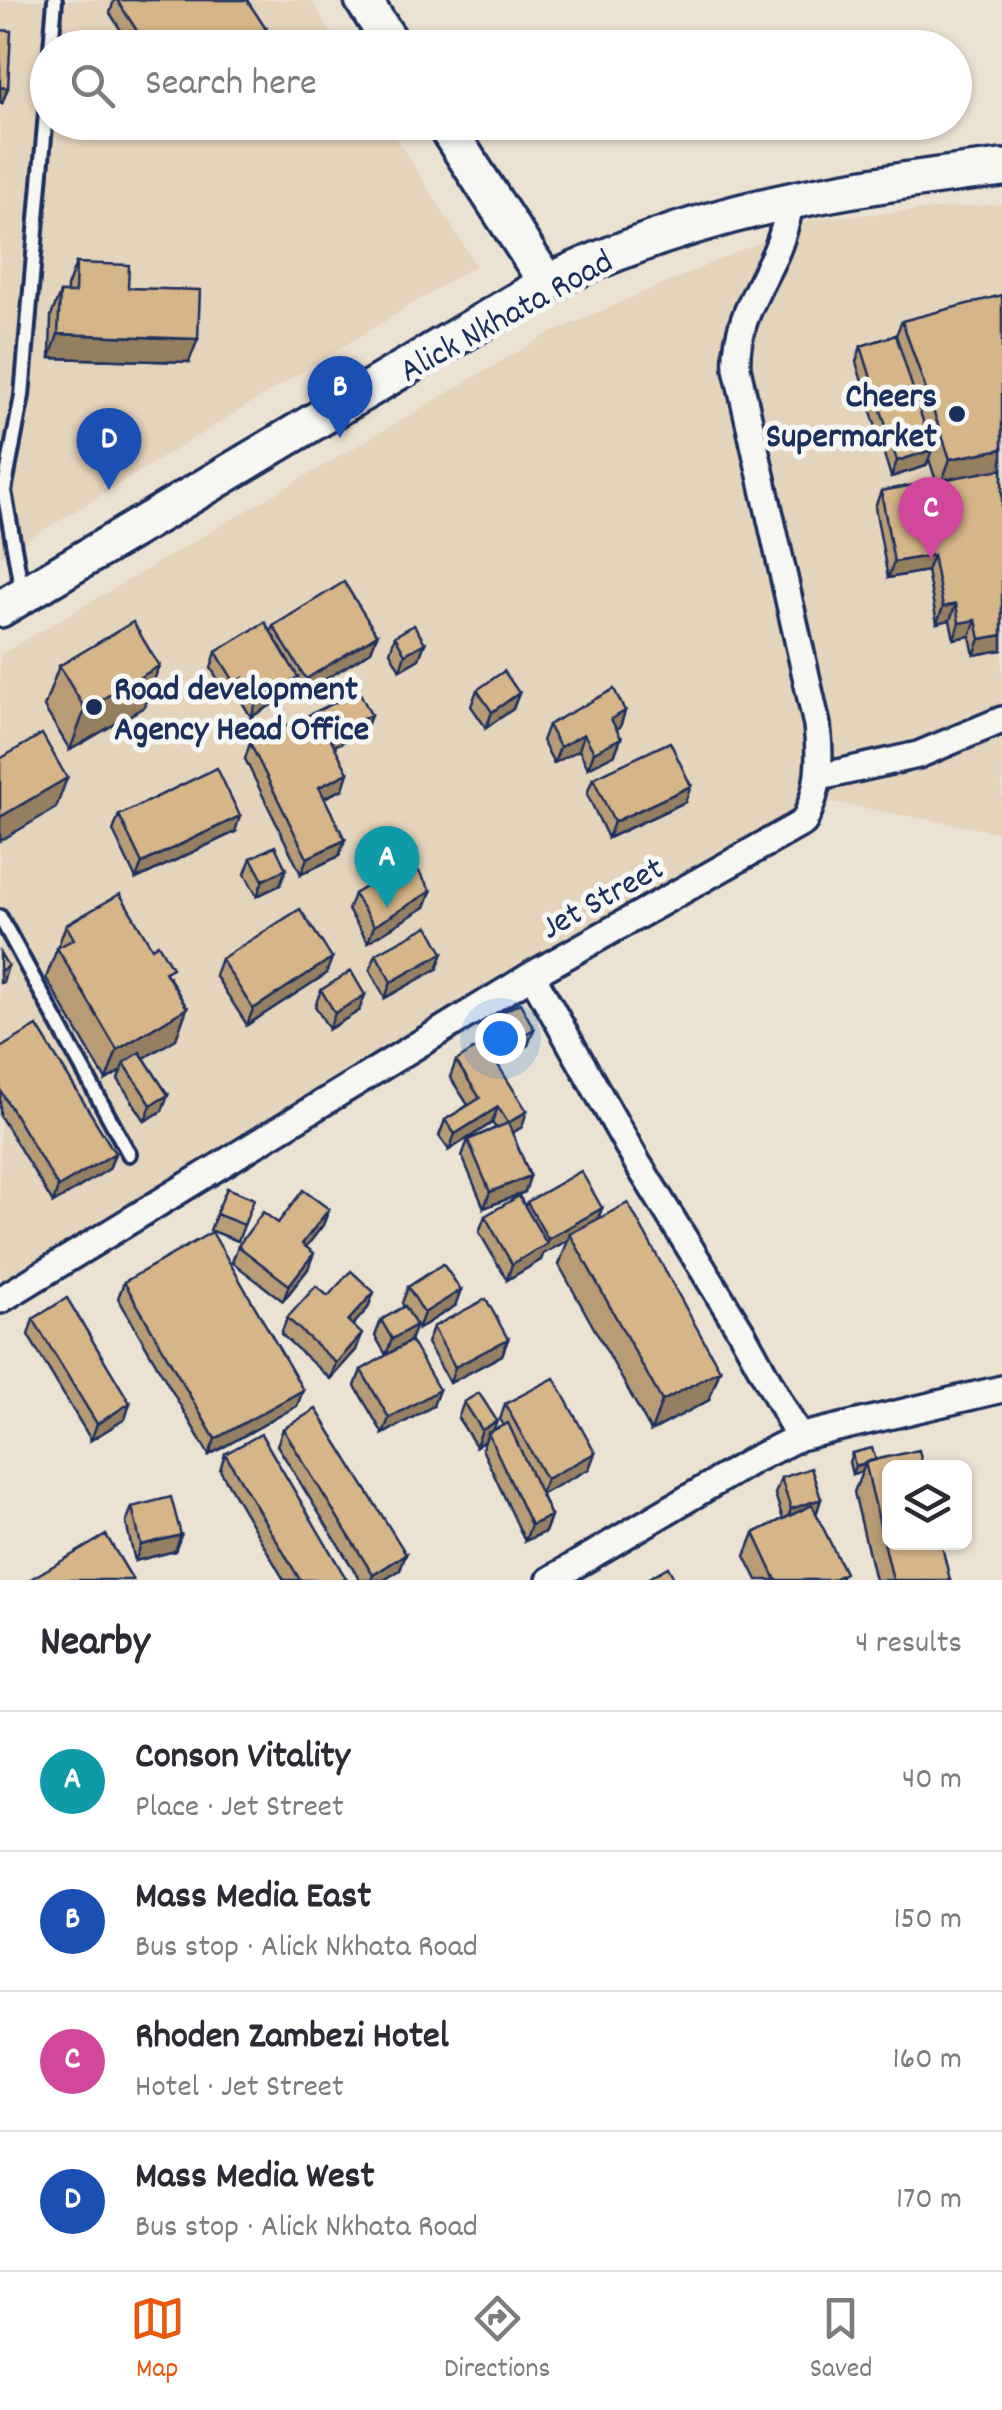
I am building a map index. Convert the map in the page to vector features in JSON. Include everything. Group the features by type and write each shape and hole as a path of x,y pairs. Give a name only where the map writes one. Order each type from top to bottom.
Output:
{"main road":[{"path":"363,0 382,30"},
{"path":"454,140 547,283"},
{"name":"Alick Nkhata Road","path":"11,602 547,283 608,253 726,214 792,199 1002,168"}],"street":[{"name":"Jet Street","path":"792,199 778,248 739,333 736,349 737,368 817,724 820,777 816,797 804,822 532,974 638,1164 741,1331 799,1437"},
{"path":"820,777 918,755 1002,720"},
{"path":"0,1300 532,974"},
{"path":"550,1580 799,1437 1002,1389"}],"lane":[{"path":"52,30 55,0"},
{"path":"11,602 4,490 22,396 44,140"},
{"path":"0,916 128,1154"}],"shaded area":[{"path":"0,0 311,0 330,30 30,30 30,140 398,140 476,265 0,557"},
{"path":"1002,204 1002,833 814,799 0,1289 0,655 546,335 815,218"}],"building":[{"path":"117,0 247,0 266,29 264,30 136,30"},
{"path":"0,30 11,31 8,88 0,87"},
{"path":"76,263 129,265 128,288 200,290 198,339 58,334 60,293 75,293"},
{"name":"Cheers Supermarket","path":"1002,295 1002,449 950,459 902,321"},
{"path":"896,335 932,450 897,461 861,346"},
{"path":"1002,469 1002,635 980,639 976,620 959,623 956,604 943,607 933,555 894,562 881,491"},
{"path":"344,582 377,635 306,679 273,626"},
{"path":"133,622 159,666 85,709 59,666"},
{"path":"265,622 298,677 257,701 243,678 235,683 216,652"},
{"path":"414,625 425,643 405,654 395,636"},
{"path":"504,671 519,693 492,712 477,690"},
{"path":"614,689 625,711 611,719 621,738 594,752 584,734 560,747 548,725"},
{"path":"359,691 371,715 329,735 348,773 319,787 345,840 307,858 250,743"},
{"path":"42,734 67,778 0,817 0,759"},
{"path":"670,742 691,786 614,822 593,778"},
{"path":"217,768 240,816 142,863 119,815"},
{"path":"275,846 286,869 263,880 251,858"},
{"path":"411,859 431,891 374,926 354,894"},
{"path":"120,894 152,948 158,944 172,968 165,972 187,1008 117,1050 57,948 74,939 66,925"},
{"path":"300,909 332,958 253,1009 221,959"},
{"path":"428,926 443,953 391,982 376,954"},
{"path":"0,953 8,966 0,971"},
{"path":"351,971 365,995 335,1013 321,990"},
{"path":"520,1003 534,1029 505,1044 492,1018"},
{"path":"37,1026 115,1153 58,1187 0,1090 0,1048"},
{"path":"484,1043 527,1111 508,1123 498,1107 455,1134 445,1120 480,1098 456,1061"},
{"path":"140,1052 168,1095 151,1105 124,1063"},
{"path":"508,1123 530,1176 490,1192 468,1140"},
{"path":"581,1171 602,1208 548,1239 527,1202"},
{"path":"227,1188 254,1199 244,1225 216,1214"},
{"path":"303,1190 329,1209 302,1244 314,1253 289,1285 238,1246 263,1212 278,1223"},
{"path":"519,1196 547,1244 512,1264 485,1216"},
{"path":"628,1203 720,1370 662,1401 570,1234"},
{"path":"212,1232 303,1390 215,1439 124,1282"},
{"path":"443,1264 461,1290 424,1313 408,1287"},
{"path":"351,1271 374,1292 348,1321 362,1334 336,1363 287,1318 316,1286 328,1296"},
{"path":"67,1298 130,1403 97,1424 33,1319"},
{"path":"486,1299 508,1339 455,1367 433,1327"},
{"path":"405,1306 416,1325 392,1339 381,1320"},
{"path":"411,1341 439,1390 389,1418 361,1370"},
{"path":"554,1378 595,1453 546,1479 505,1404"},
{"path":"479,1393 497,1421 482,1430 464,1402"},
{"path":"316,1409 406,1554 373,1575 283,1429"},
{"path":"508,1423 551,1516 531,1525 488,1433"},
{"path":"261,1434 347,1580 300,1580 225,1454"},
{"path":"872,1448 876,1460 855,1466 852,1453"},
{"path":"919,1450 921,1460 882,1460 882,1534 865,1462"},
{"path":"811,1468 821,1499 791,1509 781,1478"},
{"path":"171,1497 181,1535 141,1545 132,1507"},
{"path":"812,1505 845,1573 831,1580 776,1580 754,1533"},
{"path":"106,1535 133,1580 29,1580"},
{"path":"886,1550 943,1550 950,1580 893,1580"},
{"path":"668,1567 675,1580 645,1580"}],"place":[{"name":"Cheers Supermarket","path":"957,414"},
{"name":"Mass Media East","path":"340,438"},
{"name":"Mass Media West","path":"109,490"},
{"name":"Rhoden Zambezi Hotel","path":"931,559"},
{"name":"Road development Agency Head Office","path":"94,707"},
{"name":"Conson Vitality","path":"387,908"}]}
